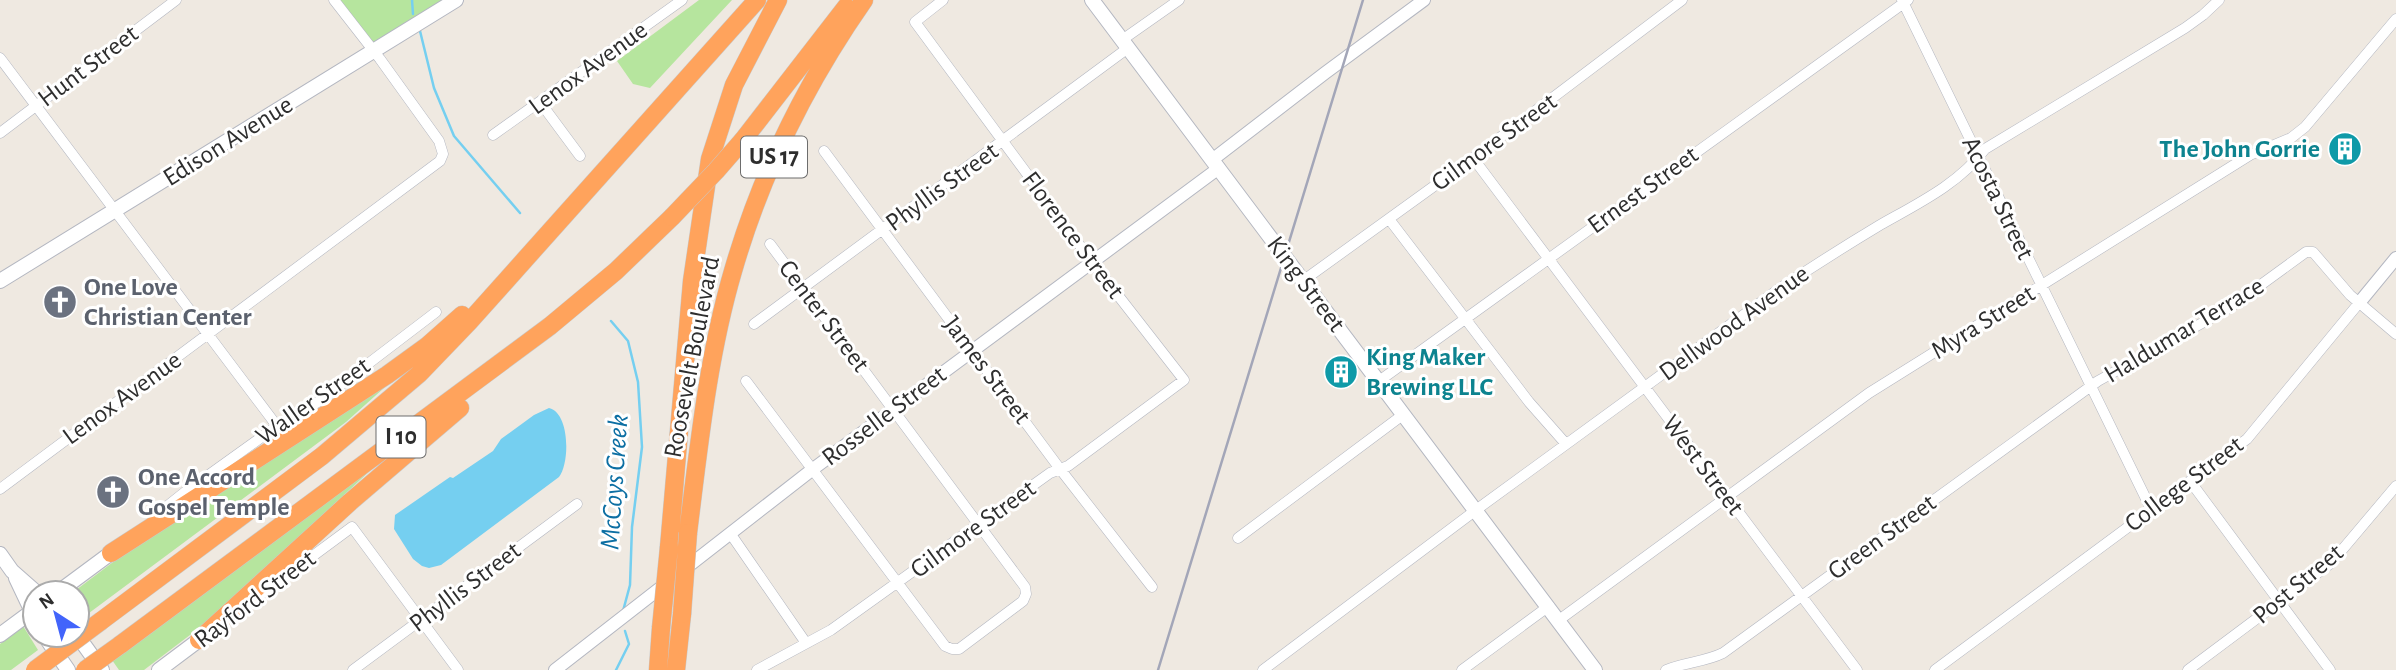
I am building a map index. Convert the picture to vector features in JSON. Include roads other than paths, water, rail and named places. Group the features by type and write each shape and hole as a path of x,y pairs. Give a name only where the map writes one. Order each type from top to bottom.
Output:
{"highway":[{"name":"I 10","path":"35,670 322,456 377,412 444,350 757,0"},
{"name":"Roosevelt Boulevard","path":"658,670 692,281 710,159 734,85 778,0"},
{"name":"I 10","path":"85,670 495,368 616,271 703,186 852,0"},
{"name":"Roosevelt Boulevard","path":"676,670 688,533 712,364 732,273 781,142 814,79 864,0"},
{"path":"111,554 387,375 453,324 539,243"},
{"path":"199,640 350,502 461,407 495,368"}],"main road":[{"name":"Edison Avenue","path":"0,281 456,0"},
{"name":"King Street","path":"1092,0 1595,670"},
{"path":"0,554 21,588"},
{"name":"Waller Street","path":"76,579 111,554"},
{"path":"12,570 22,579"},
{"path":"0,635 21,621"},
{"name":"Rayford Street","path":"159,670 199,640"},
{"path":"54,649 68,670"},
{"path":"87,649 102,670"}],"street":[{"name":"Hunt Street","path":"0,132 176,0"},
{"path":"334,0 374,51"},
{"name":"Lenox Avenue","path":"494,135 682,0"},
{"name":"Florence Street","path":"943,0 915,22 1092,262 1184,380"},
{"name":"Phyllis Street","path":"754,324 1003,142 1179,0"},
{"name":"Rosselle Street","path":"555,670 813,469 1092,262 1325,73 1424,0"},
{"name":"Gilmore Street","path":"1304,280 1473,158 1682,0"},
{"name":"Dellwood Avenue","path":"1263,670 1476,510 1779,289 1824,258 1932,195 1971,167 1985,149 2185,28 2219,0"},
{"name":"Acosta Street","path":"1904,1 1978,158 2151,509"},
{"name":"Ernest Street","path":"1379,381 1904,1"},
{"name":"Myra Street","path":"1559,620 1879,386 2250,155 2291,138 2305,127 2396,19"},
{"name":"Lenox Avenue","path":"0,489 440,161 443,154 439,141 374,51"},
{"path":"0,58 277,426"},
{"path":"540,102 580,156"},
{"name":"James Street","path":"824,151 1060,469 1152,587"},
{"name":"West Street","path":"1473,158 1857,670"},
{"path":"1389,219 1529,402 1566,444"},
{"name":"Center Street","path":"770,244 1025,587 1026,594 1023,601 959,649 951,649 945,646 898,582"},
{"name":"Haldumar Terrace","path":"2090,387 2230,308 2306,252 2313,252 2359,303"},
{"name":"College Street","path":"1935,670 2247,439 2396,258"},
{"path":"2359,303 2396,334"},
{"name":"Waller Street","path":"111,554 181,495 277,426 318,401 436,312"},
{"name":"Gilmore Street","path":"757,670 831,631 1050,473 1068,466 1184,380"},
{"path":"746,381 898,582"},
{"name":"Green Street","path":"1667,670 1705,661 1724,653 2090,387"},
{"path":"1238,538 1404,414"},
{"path":"2190,481 2330,670"},
{"name":"Post Street","path":"2188,670 2332,563 2396,486"},
{"name":"Phyllis Street","path":"353,670 577,504"},
{"name":"Rayford Street","path":"199,640 352,527 421,620"},
{"path":"730,533 806,643"},
{"path":"1462,670 1549,606"},
{"path":"421,620 458,670"}],"water":[{"path":"549,408 561,419 566,439 565,461 559,477 441,565 429,568 413,559 394,529 395,515 493,451 501,439 534,415"}],"waterway":[{"name":"McCoys Creek","path":"412,0 413,14"},
{"name":"McCoys Creek","path":"420,31 434,88 454,136 520,213"},
{"name":"McCoys Creek","path":"611,321 628,341 638,382 642,447 632,527 630,585 623,611"},
{"name":"McCoys Creek","path":"616,670 629,644 625,631"}],"railway":[{"path":"1158,670 1363,0"}],"place":[{"name":"The John Gorrie","path":"2345,149"},
{"name":"One Love Christian Center","path":"60,302"},
{"name":"King Maker Brewing LLC","path":"1341,372"},
{"name":"One Accord Gospel Temple","path":"113,492"}]}
